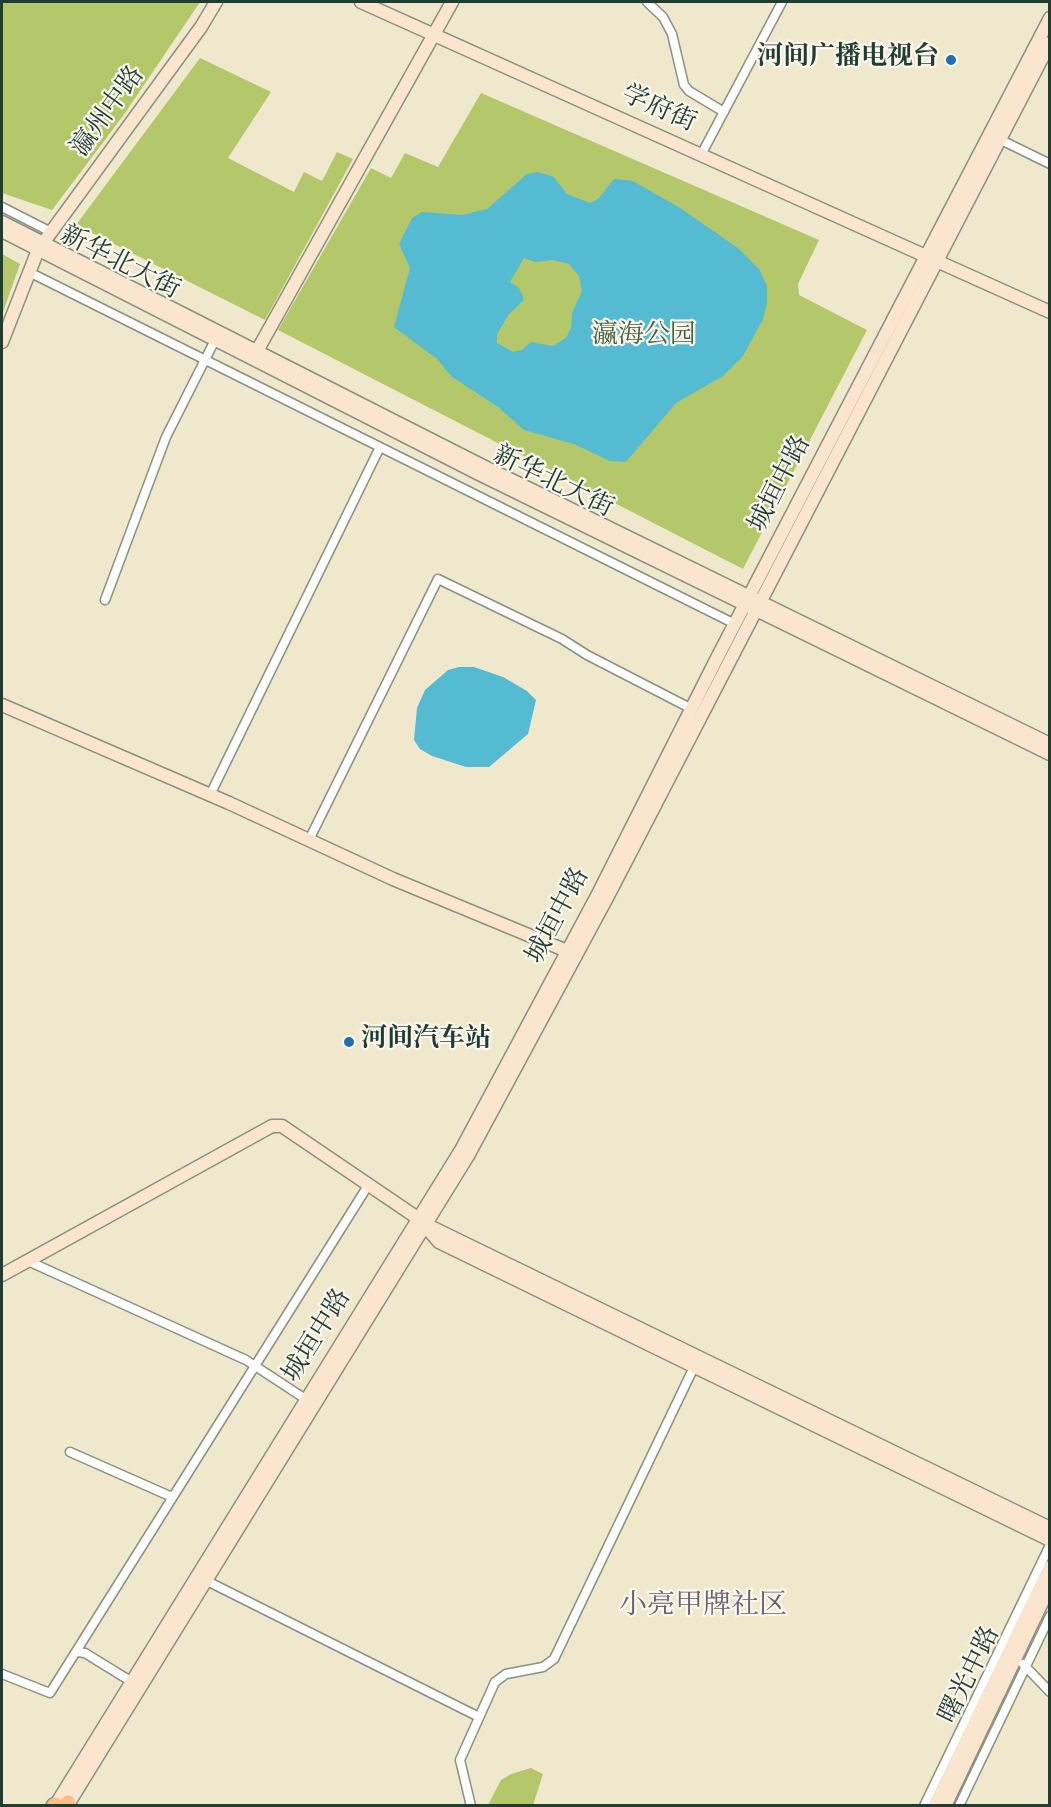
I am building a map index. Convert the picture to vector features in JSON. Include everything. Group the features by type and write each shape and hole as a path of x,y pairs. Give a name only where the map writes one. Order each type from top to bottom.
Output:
{"main road":[{"name":"瀛州中路","path":"2,342 41,246 201,27 216,2"},
{"name":"学府街","path":"361,2 1050,312"},
{"path":"257,351 452,2"},
{"name":"城垣中路","path":"61,1805 132,1682 307,1400 422,1222 469,1154 521,1059 931,257 1050,18"},
{"name":"城垣中路","path":"931,257 1045,63 1050,43"},
{"path":"2,222 41,246"},
{"path":"2,231 41,246"},
{"name":"新华北大街","path":"41,246 257,351 1050,754"},
{"name":"新华北大街","path":"41,246 215,339 477,473 1050,744"},
{"name":"学府街","path":"931,257 960,277 1050,320"},
{"name":"城垣中路","path":"61,1805 205,1580 422,1222 567,951 735,624 753,602"},
{"path":"2,705 210,795 393,879 567,951"},
{"path":"2,1275 272,1126 291,1129 422,1222 1050,1528"},
{"path":"422,1222 439,1242 455,1251 1050,1539"},
{"name":"曙光中路","path":"935,1806 1050,1566"},
{"name":"曙光中路","path":"945,1806 1050,1587"}],"street":[{"path":"647,2 663,17 672,34 684,85 689,91 724,112"},
{"path":"701,156 782,2"},
{"path":"999,139 1050,164"},
{"path":"2,207 51,232"},
{"path":"29,272 735,624"},
{"path":"105,600 166,437 215,339"},
{"path":"210,795 380,447"},
{"path":"309,840 438,579 562,639 587,655 692,709"},
{"path":"2,1674 50,1693 369,1184"},
{"path":"28,1261 254,1365 307,1400"},
{"path":"471,1806 460,1760 479,1717 500,1678 506,1674 543,1667 554,1659 694,1367"},
{"path":"70,1452 172,1497"},
{"path":"924,1806 1050,1545"},
{"path":"205,1580 479,1717"},
{"path":"959,1806 1050,1616"},
{"path":"77,1652 86,1653 132,1682"},
{"path":"1016,1657 1050,1692"}],"green space":[{"path":"2,2 200,2 123,116 52,210 2,193"},
{"path":"200,58 271,92 228,158 294,192 304,172 322,181 337,152 353,159 265,320 76,225"},
{"name":"瀛海公园","path":"481,93 819,240 798,284 799,295 867,330 743,569 278,330 371,168 391,178 405,153 438,167"},
{"path":"2,254 20,264 2,315"},
{"path":"531,1768 543,1774 533,1805 488,1805 501,1780 511,1774"}],"water":[{"path":"538,172 554,177 567,194 590,203 598,199 614,179 633,181 680,208 739,249 759,269 767,286 767,303 763,319 743,356 723,376 676,403 626,462 610,461 574,444 524,430 498,407 452,377 437,359 394,327 410,268 399,244 412,218 422,212 462,215 487,209 527,174","holes":["524,258 535,262 553,260 569,264 579,276 582,291 572,313 571,328 566,338 553,346 531,342 522,350 513,352 497,343 497,334 509,314 524,300 519,288 510,282"]},
{"path":"474,667 503,677 527,691 536,700 528,734 489,767 466,767 432,756 420,749 414,740 417,708 425,690 448,670"}],"place":[{"name":"河间广播电视台","path":"951,60"},
{"name":"河间汽车站","path":"349,1042"}],"district":[{"name":"小亮甲牌社区","path":"703,1608"}]}
